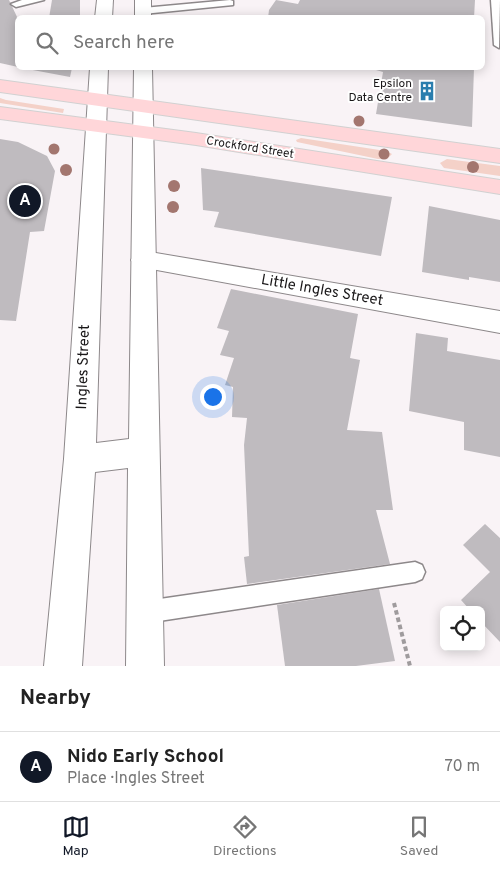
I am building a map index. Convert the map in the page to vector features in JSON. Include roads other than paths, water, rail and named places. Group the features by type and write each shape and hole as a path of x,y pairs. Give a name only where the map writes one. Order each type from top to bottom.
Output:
{"main road":[{"name":"Crockford Street","path":"0,86 95,114"},
{"name":"Crockford Street","path":"0,113 95,114 416,144 500,156"},
{"name":"Crockford Street","path":"144,120 410,173 500,187"},
{"path":"410,173 416,144"}],"street":[{"path":"103,15 105,0"},
{"name":"Ingles Street","path":"63,666 80,459 95,114 99,70"},
{"path":"143,70 145,666"},
{"name":"Little Ingles Street","path":"144,260 500,322"},
{"path":"80,459 143,452"}],"lane":[{"path":"16,4 39,0"},
{"path":"496,0 499,45"},
{"path":"143,10 230,3"},
{"path":"146,612 415,572"}],"place":[{"name":"Epsilon Data Centre","path":"427,91"},
{"name":"Nido Early School","path":"25,201"}]}
